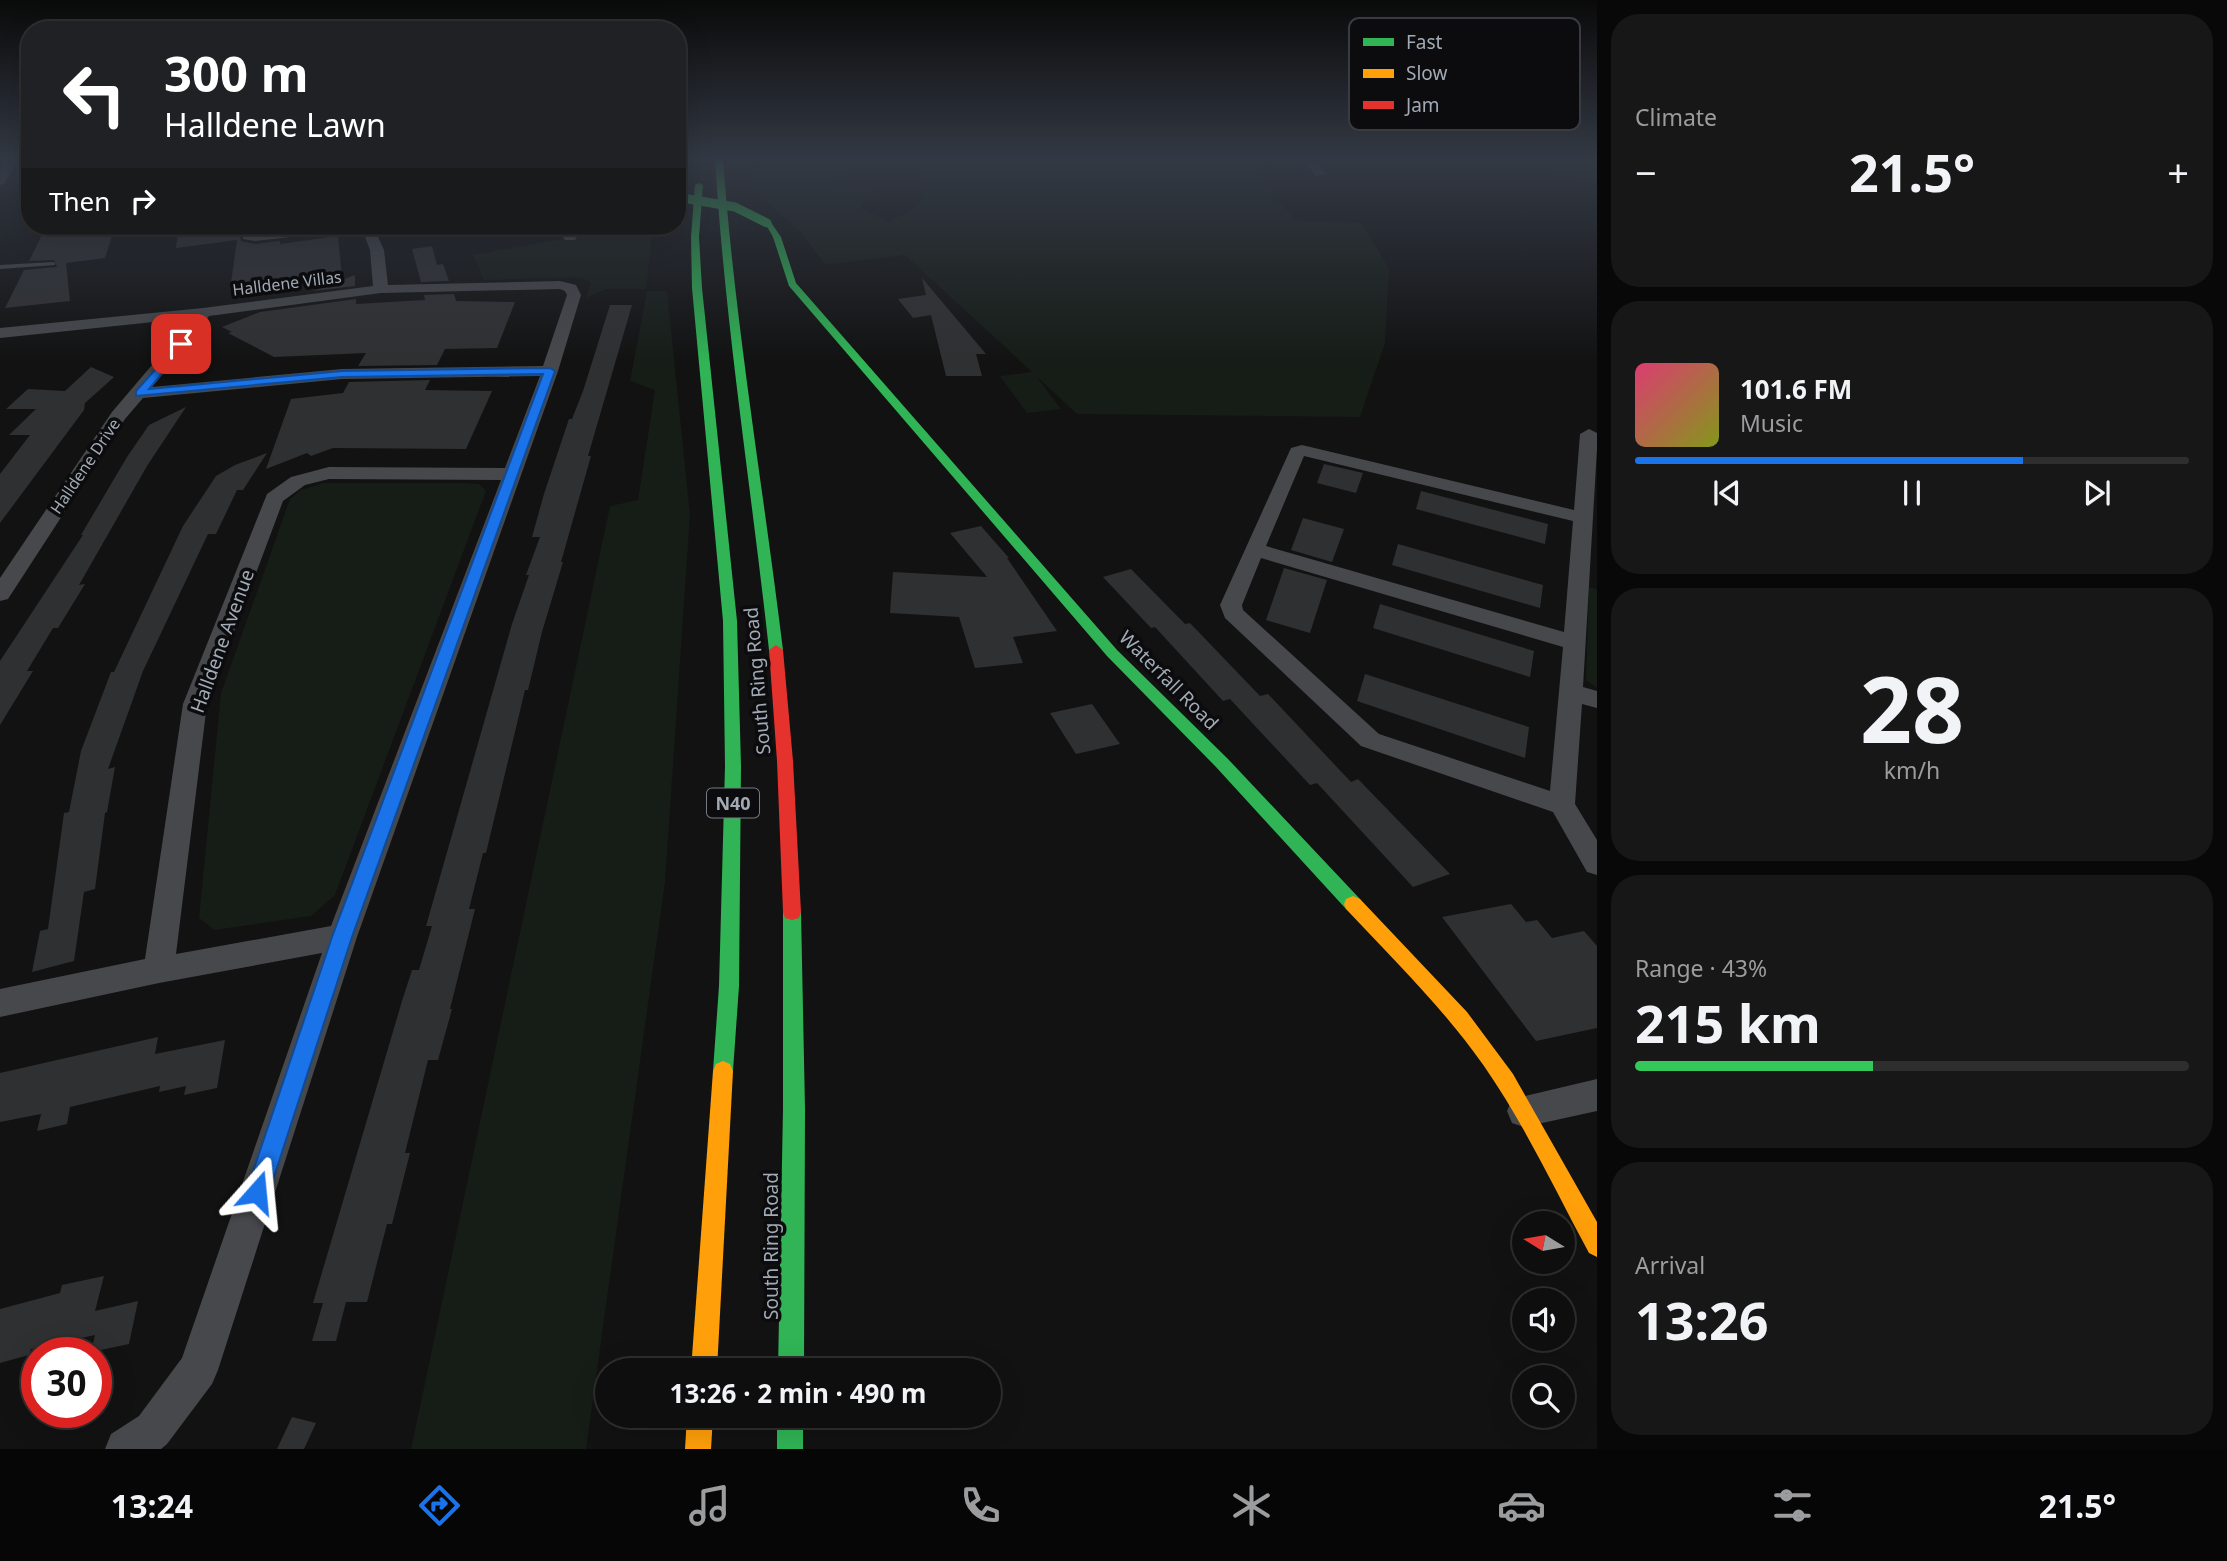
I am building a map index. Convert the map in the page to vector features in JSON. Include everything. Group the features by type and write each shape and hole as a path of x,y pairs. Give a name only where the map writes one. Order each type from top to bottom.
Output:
{"main road":[{"name":"South Ring Road","path":"695,227 696,288 730,621 733,766 729,985 705,1358"},
{"name":"South Ring Road","path":"720,227 766,561 787,787 793,987 791,1358"},
{"path":"730,294 734,227"},
{"name":"Waterfall Road","path":"770,227 778,238 786,275 800,293 1112,653 1222,763 1451,1009 1491,1059 1524,1111 1597,1244"},
{"path":"698,1449 699,1428"},
{"path":"790,1428 790,1449"}],"street":[{"path":"248,235 274,235"},
{"path":"371,235 377,250 381,289"},
{"name":"Halldene Villas","path":"0,333 203,312 381,289 560,285 571,288 574,295 550,371"},
{"name":"Halldene Drive","path":"0,594 118,416 195,327 203,312"},
{"path":"126,1449 153,1430 198,1370 342,937 550,371 342,374 140,393"},
{"path":"1589,434 1562,804 1597,864"},
{"path":"1562,804 1378,743 1362,734 1233,612 1231,605 1297,452 1302,450 1583,518"},
{"name":"Halldene Avenue","path":"159,970 195,704 274,498 298,481 329,473 510,474"},
{"path":"1254,549 1575,643"},
{"path":"1571,692 1597,700"},
{"path":"0,1003 159,970 342,937"},
{"path":"1524,1111 1597,1095"}],"lane":[{"path":"0,267 53,264"}],"shaded area":[{"path":"795,227 1364,227 1389,269 1385,343 1360,417 1077,414 1036,376 1061,409 1027,413 1000,376 1032,372 905,255 825,265"},
{"path":"584,235 652,235 646,289 606,289 586,298 591,282 580,277 484,280 473,255"},
{"path":"647,291 667,291 690,515 665,882 599,1358 595,1358 595,1384 586,1449 411,1449 610,506 638,500 655,390 630,381"},
{"path":"323,483 465,483 479,484 486,491 335,895 311,916 214,930 199,918 221,693 290,499 301,490"},
{"path":"1589,587 1597,589 1597,688 1586,680"}],"building":[{"path":"42,235 112,235 105,258 66,263 70,301 5,308 24,270 57,267 54,260 29,261"},
{"path":"178,235 240,235 241,241 255,244 280,241 280,244 338,236 342,277 230,290 237,240 176,248"},
{"path":"432,246 437,265 443,264 449,281 421,282 412,249"},
{"path":"355,275 355,286 313,291"},
{"path":"922,278 986,354 976,354 982,376 946,376 931,315 913,318 898,299 926,295"},
{"path":"454,294 456,301 515,302 497,348 445,349 437,365 358,366 366,353 274,357 228,333 232,332 222,327 260,312 356,299 356,304 425,300 424,295"},
{"path":"610,305 632,305 588,456 591,456 528,690 525,690 486,853 483,853 469,909 475,909 452,1009 438,1060 428,1060 405,1153 410,1153 392,1224 387,1224 367,1302 346,1302 336,1341 312,1341 323,1303 313,1303 402,1001 412,970 419,970 432,926 426,926 512,624 529,575 526,575 540,537 532,537 544,494 569,419 572,419 583,391"},
{"path":"91,367 114,377 85,403 84,410 0,523 0,474 30,435 9,435 36,409 6,409 28,389 65,391"},
{"path":"430,380 425,390 492,391 466,449 333,448 311,456 307,453 266,469 291,399 343,393 349,382"},
{"path":"186,407 147,466 79,585 85,584 58,628 53,628 27,671 33,671 0,725 0,661 83,535 127,457 149,425"},
{"path":"267,453 243,490 237,490 216,534 208,534 143,671 108,769 115,767 105,813 95,889 84,892 74,961 32,972 40,931 48,929 64,813 69,812 81,751 111,672 114,672 183,526 216,476 235,465"},
{"path":"1324,464 1363,473 1356,493 1317,483"},
{"path":"1421,491 1548,524 1545,544 1416,509"},
{"path":"1303,518 1344,529 1332,562 1291,550"},
{"path":"981,526 1009,558 1057,631 1013,637 1023,663 975,668 959,617 890,613 893,572 987,577 950,533"},
{"path":"1398,544 1543,585 1540,608 1392,565"},
{"path":"1284,568 1327,580 1310,633 1266,620"},
{"path":"1131,569 1185,624 1190,623 1260,696 1268,694 1351,782 1358,779 1450,874 1413,887 1317,783 1310,785 1230,699 1223,701 1155,627 1151,628 1103,577"},
{"path":"1380,604 1534,651 1530,677 1373,628"},
{"path":"1365,674 1529,727 1525,758 1357,701"},
{"path":"1092,704 1120,744 1076,754 1050,713"},
{"path":"1511,904 1526,922 1537,920 1552,938 1584,931 1597,946 1597,1028 1536,1041 1442,917"},
{"path":"158,1037 155,1054 225,1040 217,1088 184,1095 186,1086 159,1092 160,1086 70,1107 67,1124 37,1131 41,1114 0,1122 0,1073"},
{"path":"104,1276 95,1311 138,1301 129,1344 112,1348 112,1337 95,1335 21,1337 21,1357 0,1363 0,1309 60,1293 62,1285"},
{"path":"292,1417 316,1423 304,1449 277,1449"}],"traffic: fast":[{"path":"696,227 697,288 730,621 733,766 729,986 723,1071"},
{"path":"724,227 776,650"},
{"path":"770,227 777,237 792,284 1112,653 1222,763 1353,904"},
{"path":"791,1358 794,1109 792,912"},
{"path":"790,1428 790,1449"}],"traffic: slow":[{"path":"1353,904 1476,1038 1534,1127 1597,1245"},
{"path":"705,1358 723,1071"},
{"path":"698,1449 699,1428"}],"traffic: jam":[{"path":"776,650 785,761 792,912"}],"route":[{"path":"181,344 140,393 185,391 342,374 550,371 342,937 257,1192"}]}
